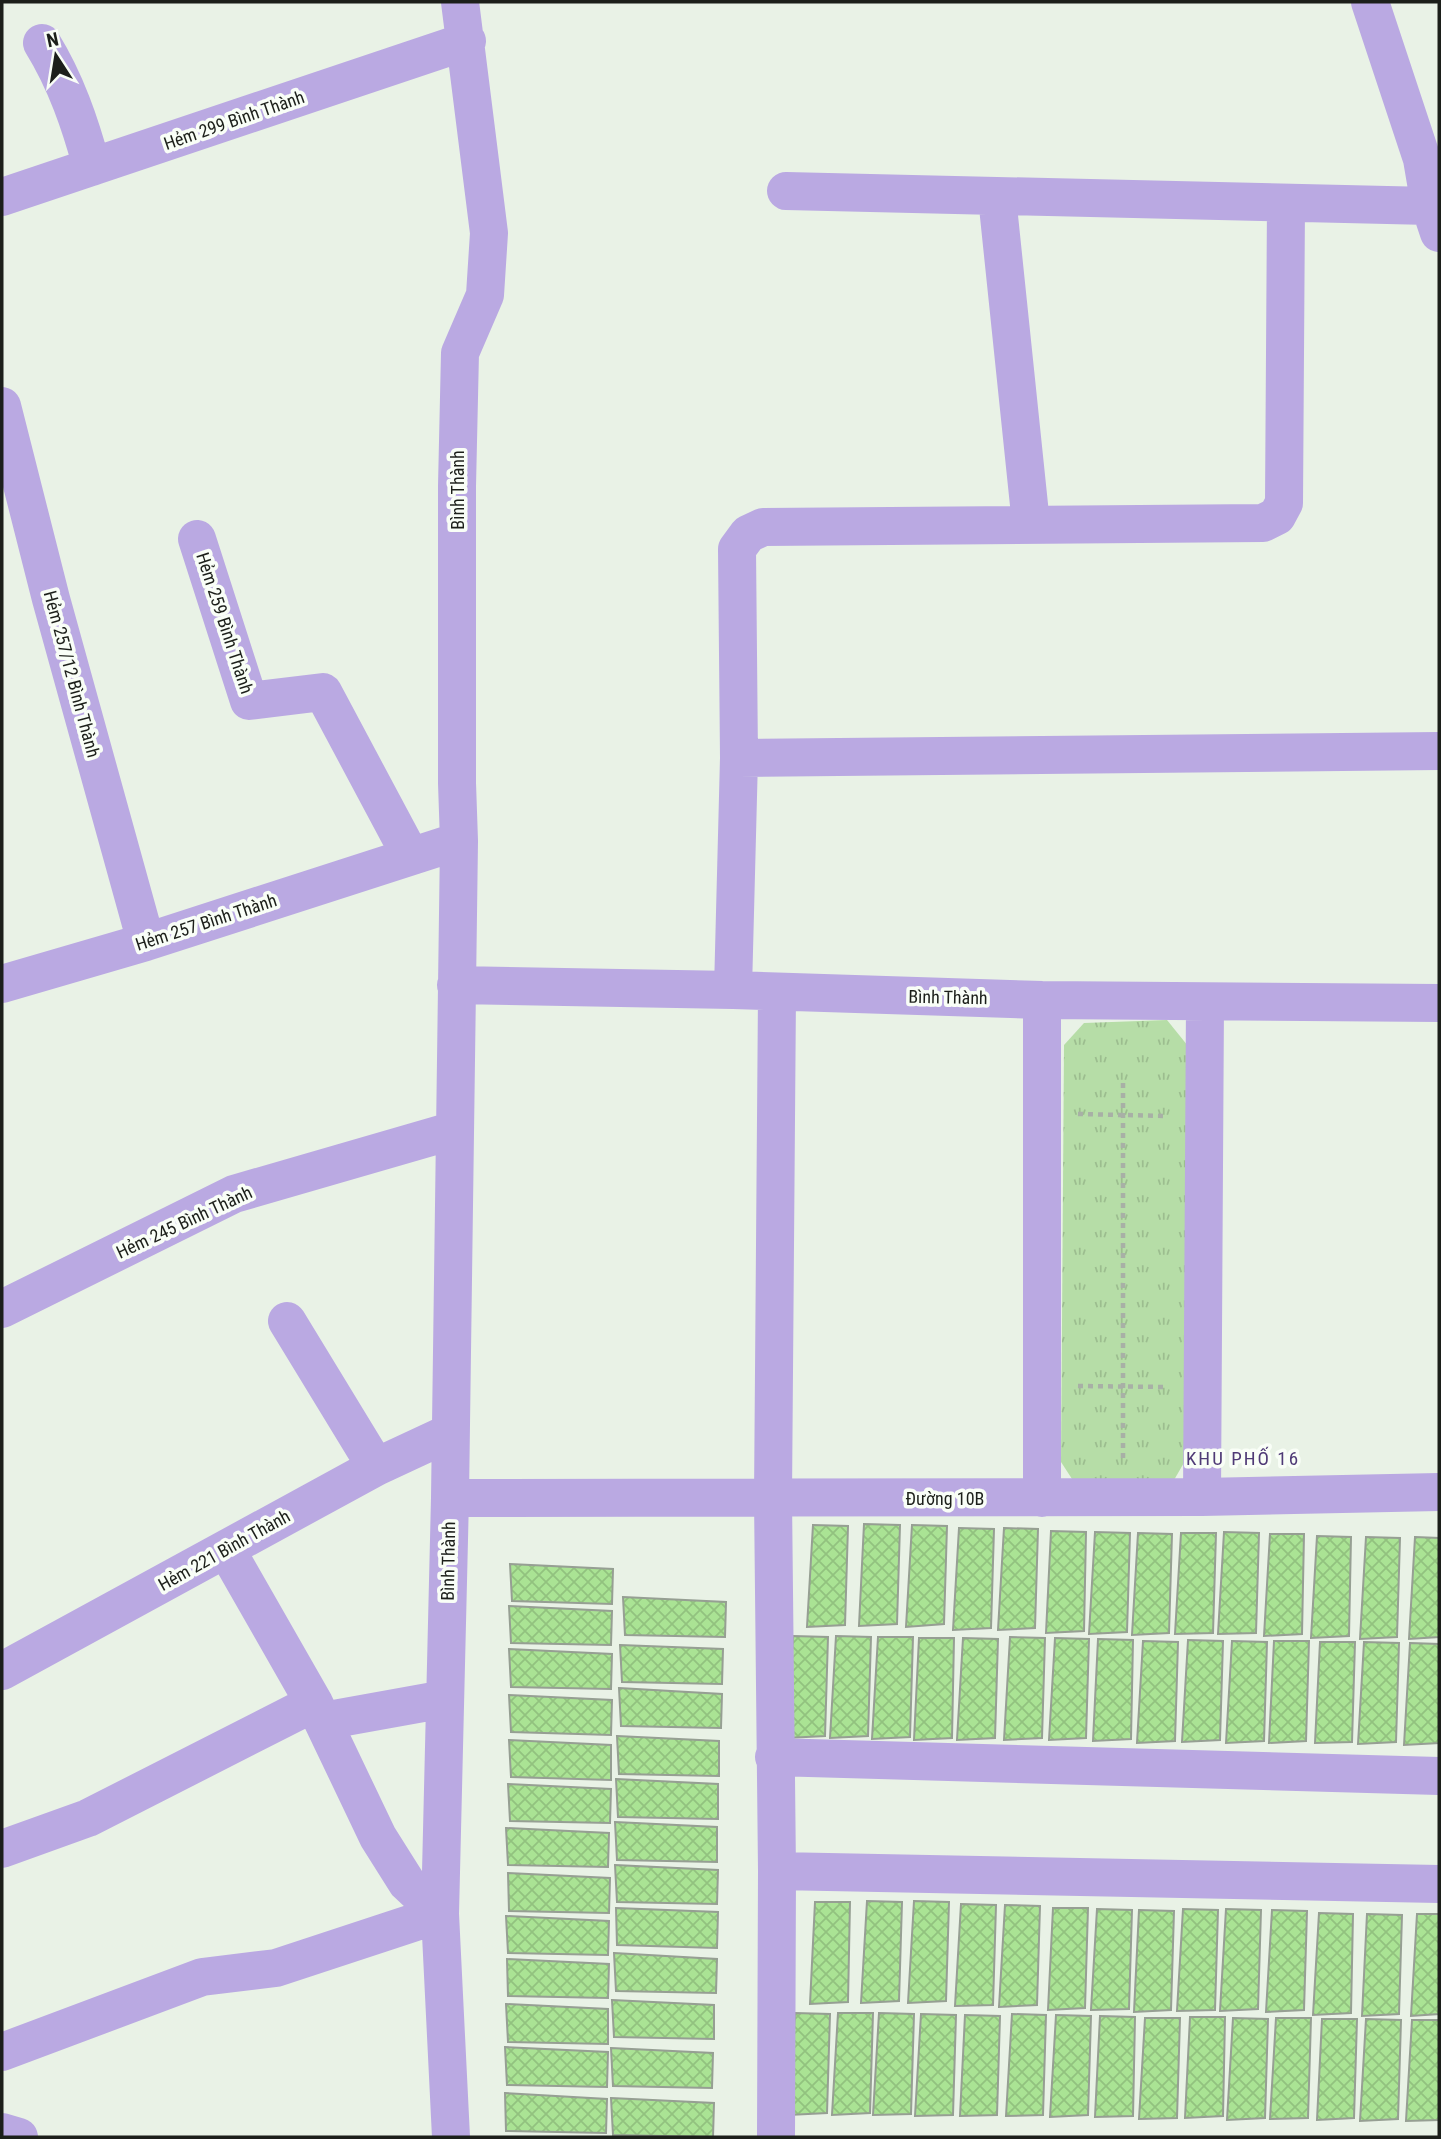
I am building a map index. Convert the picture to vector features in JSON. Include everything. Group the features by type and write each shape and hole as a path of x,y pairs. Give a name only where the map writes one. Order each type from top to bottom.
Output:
{"street":[{"name":"Bình Thành","path":"451,2137 440,1914 450,1498 459,841 457,486 460,353 485,295 489,233 460,2"},
{"path":"786,191 1286,204 1435,220 1422,159 1370,2"},
{"name":"Hẻm 299 Bình Thành","path":"2,197 467,41"},
{"path":"42,43 60,73 80,123 92,167"},
{"path":"997,197 1031,524"},
{"path":"733,990 739,758 737,550 747,534 763,527 1264,523 1277,516 1284,503 1286,204"},
{"name":"Hẻm 257/12 Bình Thành","path":"2,406 51,599 146,942"},
{"name":"Hẻm 259 Bình Thành","path":"197,539 249,701 323,692 410,855"},
{"path":"739,758 1439,751"},
{"name":"Hẻm 257 Bình Thành","path":"2,984 146,942 459,841"},
{"name":"Bình Thành","path":"456,985 1042,1000 1439,1003"},
{"path":"776,2137 777,1871 773,1498 777,993"},
{"path":"1042,1000 1042,1498"},
{"path":"1202,1497 1205,1002"},
{"name":"Hẻm 245 Bình Thành","path":"2,1309 234,1194 455,1130"},
{"path":"288,1321 376,1467"},
{"name":"Hẻm 221 Bình Thành","path":"2,1671 376,1467 449,1433"},
{"name":"Đường 10B","path":"450,1498 1042,1498 1439,1492"},
{"path":"2,2052 202,1977 276,1968 440,1914 407,1883 378,1837 319,1712 226,1549"},
{"path":"2,1849 88,1818 319,1712 445,1699"},
{"path":"774,1757 1439,1776"},
{"path":"777,1871 1439,1884"},
{"path":"2,2132 19,2137"}],"path":[{"path":"1123,1083 1124,1497"},
{"path":"1042,1113 1205,1116"},
{"path":"1042,1386 1202,1387"}],"green space":[{"path":"1167,1020 1188,1046 1185,1461 1174,1480 1074,1482 1061,1462 1064,1045 1084,1023"}],"building":[{"path":"864,1524 900,1525 897,1624 859,1626"},
{"path":"813,1525 848,1526 845,1625 807,1627"},
{"path":"912,1525 947,1526 944,1624 906,1627"},
{"path":"959,1528 994,1529 991,1628 953,1630"},
{"path":"1004,1528 1038,1529 1035,1628 998,1630"},
{"path":"1051,1531 1086,1532 1084,1631 1046,1633"},
{"path":"1095,1532 1130,1533 1127,1632 1089,1634"},
{"path":"1224,1532 1259,1533 1256,1633 1218,1634"},
{"path":"1138,1533 1172,1534 1169,1633 1132,1635"},
{"path":"1181,1533 1216,1533 1213,1633 1175,1634"},
{"path":"1270,1534 1304,1534 1302,1634 1264,1636"},
{"path":"1317,1536 1351,1537 1349,1636 1311,1638"},
{"path":"1366,1537 1400,1538 1397,1637 1360,1639"},
{"path":"1415,1537 1439,1538 1439,1637 1409,1639"},
{"path":"510,1564 613,1569 612,1604 512,1601"},
{"path":"623,1597 726,1602 725,1637 625,1635"},
{"path":"509,1606 612,1611 611,1645 511,1643"},
{"path":"793,1636 828,1637 825,1736 787,1738"},
{"path":"836,1636 871,1637 868,1736 830,1738"},
{"path":"878,1637 913,1637 910,1737 872,1739"},
{"path":"1010,1637 1045,1638 1042,1738 1004,1740"},
{"path":"919,1638 954,1638 952,1738 914,1740"},
{"path":"963,1638 998,1639 995,1738 957,1740"},
{"path":"1055,1638 1089,1639 1086,1738 1049,1740"},
{"path":"1098,1639 1133,1640 1131,1739 1093,1741"},
{"path":"1188,1640 1223,1641 1220,1740 1182,1742"},
{"path":"1143,1641 1178,1642 1175,1741 1137,1743"},
{"path":"1232,1641 1267,1642 1264,1741 1226,1743"},
{"path":"1274,1641 1309,1641 1306,1741 1269,1743"},
{"path":"1320,1642 1355,1642 1352,1742 1315,1743"},
{"path":"1364,1642 1399,1643 1396,1742 1358,1744"},
{"path":"1410,1643 1439,1644 1439,1743 1404,1745"},
{"path":"620,1645 723,1649 722,1684 622,1682"},
{"path":"509,1649 612,1654 611,1689 511,1687"},
{"path":"619,1688 722,1694 721,1728 621,1726"},
{"path":"509,1695 612,1700 611,1735 511,1732"},
{"path":"617,1736 719,1741 719,1776 619,1774"},
{"path":"509,1740 611,1745 611,1780 511,1777"},
{"path":"616,1779 718,1784 718,1819 618,1817"},
{"path":"508,1784 611,1789 610,1823 510,1821"},
{"path":"615,1822 717,1827 717,1862 617,1860"},
{"path":"506,1828 609,1833 608,1867 508,1865"},
{"path":"615,1865 718,1870 717,1904 617,1902"},
{"path":"508,1873 610,1878 609,1913 509,1911"},
{"path":"867,1901 902,1902 899,2001 861,2003"},
{"path":"914,1901 949,1902 946,2001 908,2003"},
{"path":"815,1902 850,1902 848,2002 810,2004"},
{"path":"961,1904 996,1905 993,2005 955,2006"},
{"path":"1005,1905 1040,1906 1037,2005 999,2007"},
{"path":"616,1908 718,1912 717,1948 617,1945"},
{"path":"1053,1908 1088,1908 1085,2008 1048,2010"},
{"path":"1097,1909 1132,1910 1129,2009 1091,2010"},
{"path":"1183,1909 1218,1910 1215,2010 1177,2011"},
{"path":"1226,1909 1261,1910 1258,2009 1220,2011"},
{"path":"1139,1910 1174,1911 1171,2010 1134,2012"},
{"path":"1272,1910 1307,1911 1304,2010 1266,2012"},
{"path":"1319,1913 1353,1914 1351,2013 1313,2015"},
{"path":"1367,1914 1402,1915 1399,2014 1362,2016"},
{"path":"1417,1914 1439,1914 1439,2014 1411,2016"},
{"path":"506,1916 609,1921 608,1955 508,1953"},
{"path":"614,1953 717,1959 716,1993 616,1991"},
{"path":"507,1959 609,1964 608,1998 508,1996"},
{"path":"612,2000 714,2005 714,2039 614,2037"},
{"path":"506,2004 608,2009 608,2044 508,2042"},
{"path":"795,2013 830,2014 827,2113 789,2115"},
{"path":"838,2013 873,2013 870,2113 832,2115"},
{"path":"879,2013 914,2014 911,2114 873,2115"},
{"path":"921,2014 956,2015 953,2115 915,2116"},
{"path":"1012,2014 1046,2015 1043,2115 1006,2116"},
{"path":"965,2015 1000,2016 997,2115 960,2116"},
{"path":"1056,2015 1091,2016 1088,2115 1050,2117"},
{"path":"1100,2016 1135,2017 1133,2116 1095,2117"},
{"path":"1190,2017 1225,2017 1223,2116 1185,2118"},
{"path":"1145,2018 1180,2018 1177,2118 1139,2119"},
{"path":"1233,2018 1268,2019 1265,2118 1227,2120"},
{"path":"1276,2018 1311,2018 1308,2118 1270,2119"},
{"path":"1322,2019 1357,2019 1354,2118 1317,2120"},
{"path":"1366,2019 1401,2020 1398,2119 1360,2121"},
{"path":"1412,2020 1439,2020 1439,2120 1406,2121"},
{"path":"505,2047 608,2052 607,2087 507,2085"},
{"path":"611,2048 713,2053 712,2088 613,2086"},
{"path":"505,2093 607,2099 606,2133 506,2131"},
{"path":"611,2098 714,2103 713,2137 613,2135"}],"district":[{"name":"KHU PHỐ 16","path":"1243,1458"}]}
